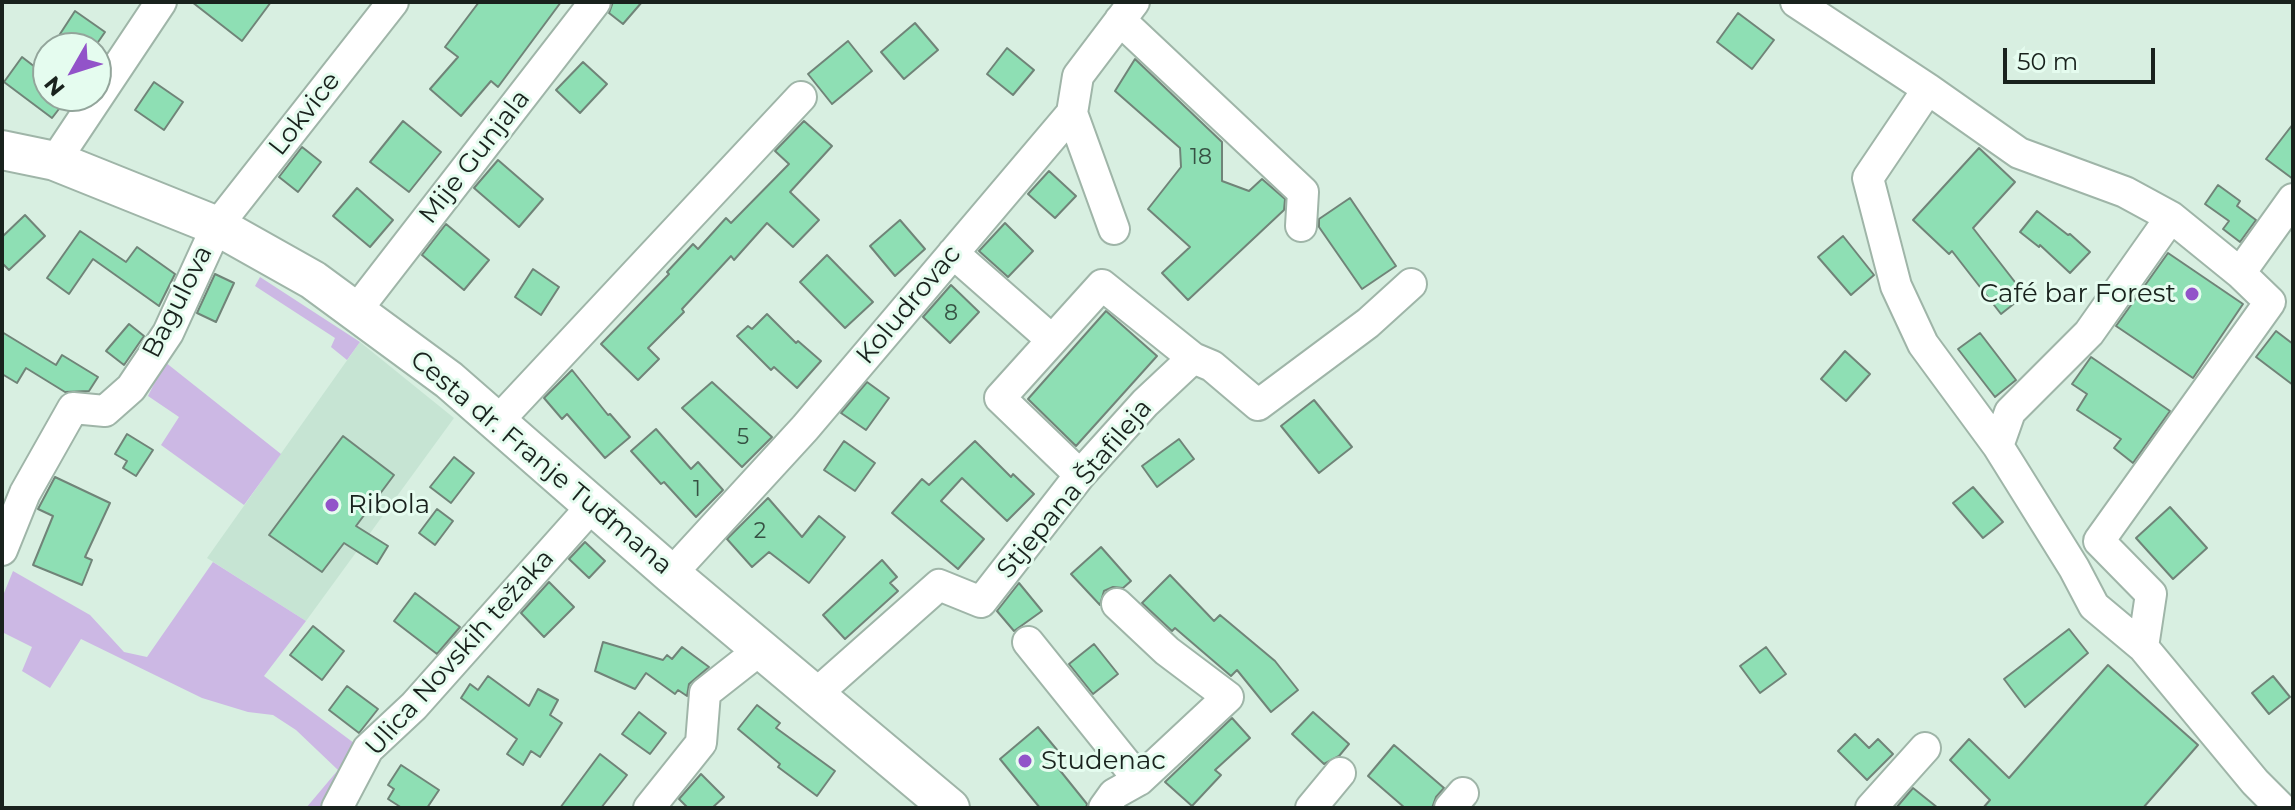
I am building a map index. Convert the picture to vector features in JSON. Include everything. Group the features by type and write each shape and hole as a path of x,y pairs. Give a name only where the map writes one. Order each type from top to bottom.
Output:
{"main road":[{"name":"Cesta dr. Franje Tuđmana","path":"7,159 55,161 217,226 313,280 449,380 671,574 950,808"}],"street":[{"path":"55,161 161,2"},
{"name":"Lokvice","path":"217,226 393,2"},
{"name":"Mije Gunjala","path":"355,312 595,2"},
{"path":"1796,2 2019,153 2125,192 2171,217 2281,308 2099,541 2151,594 2143,647"},
{"path":"1127,11 1303,192 1301,226"},
{"name":"Koludrovac","path":"671,574 805,428 1072,113 1078,76 1127,11"},
{"path":"1928,89 1868,178 1896,286 1923,344 1998,446 2074,568 2094,606 2143,647 2255,782 2281,808"},
{"path":"498,421 801,97"},
{"path":"1072,113 1114,229"},
{"path":"2240,273 2293,199"},
{"path":"1998,446 2010,412 2089,333 2171,217"},
{"name":"Bagulova","path":"2,550 25,493 73,408 105,411 131,388 168,333 217,226"},
{"path":"953,253 1052,340"},
{"path":"1080,475 1000,398 1102,285 1193,358 1212,366 1258,405 1368,323 1411,284"},
{"name":"Stjepana Štafileja","path":"816,694 939,585 981,602 1080,475 1145,403 1193,358"},
{"name":"Ulica Novskih težaka","path":"337,808 368,749 414,706 593,505"},
{"path":"1104,808 1114,794 1139,780 1228,697 1167,651 1117,604"},
{"path":"1028,642 1139,780"},
{"path":"649,808 701,743 705,693 761,649"},
{"path":"1871,808 1925,748"},
{"path":"1311,808 1340,773"}],"shaded area":[{"path":"260,277 360,342 347,360 331,347 335,338 255,286"},
{"path":"360,342 454,418 306,621 207,558"},
{"path":"165,362 281,454 244,505 161,445 179,417 148,396"},
{"path":"213,562 306,621 264,676 362,749 329,808 306,808 338,770 296,730 273,715 248,712 202,698 81,639 50,688 22,671 32,647 2,632 2,598 13,571 90,615 124,652 147,657"}],"building":[{"path":"192,2 271,2 242,41"},
{"path":"479,2 561,2 498,87 491,81 461,116 430,89 458,57 445,47"},
{"path":"613,2 642,2 623,24 609,13"},
{"path":"75,11 105,32 61,32"},
{"path":"1738,13 1774,40 1752,69 1717,42"},
{"path":"915,23 938,50 904,79 881,52"},
{"path":"848,41 872,71 832,104 808,74"},
{"path":"1007,48 1034,70 1013,95 987,74"},
{"path":"22,57 32,65 32,103 4,82"},
{"path":"1135,59 1222,142 1222,181 1249,191 1262,179 1285,199 1284,210 1188,300 1162,273 1190,247 1148,209 1181,167 1180,148 1115,91"},
{"path":"583,62 607,84 580,113 556,90"},
{"path":"154,82 183,102 164,130 135,110"},
{"path":"403,121 441,152 409,192 370,162"},
{"path":"804,121 832,146 790,192 819,220 793,247 767,223 734,260 731,256 682,309 684,312 648,348 659,359 638,380 601,344 669,274 667,272 693,244 698,249 726,218 731,223 789,164 775,151"},
{"path":"2293,124 2293,179 2266,159"},
{"path":"302,147 321,162 298,192 279,177"},
{"path":"1979,148 2015,182 1973,228 2025,295 2001,314 1952,251 1949,254 1913,220"},
{"path":"498,160 543,199 519,227 474,188"},
{"path":"1049,171 1076,196 1055,218 1028,194"},
{"path":"2218,185 2240,201 2237,206 2256,220 2240,242 2223,229 2229,221 2205,204"},
{"path":"357,188 393,220 370,247 333,216"},
{"path":"1350,198 1396,266 1362,289 1319,227 1319,219"},
{"path":"2037,211 2090,252 2070,273 2040,245 2020,232"},
{"path":"25,215 45,236 9,270 2,263 2,237"},
{"path":"900,220 925,249 895,276 870,246"},
{"path":"1005,223 1033,251 1008,277 979,251"},
{"path":"446,224 489,260 464,290 422,255"},
{"path":"80,231 126,262 137,247 175,274 159,306 93,259 69,294 47,278"},
{"path":"1843,236 1874,275 1851,295 1818,257"},
{"path":"2168,253 2243,304 2193,378 2116,326"},
{"path":"827,255 873,302 845,328 800,282"},
{"path":"533,269 559,287 541,315 515,297"},
{"path":"215,274 234,283 216,322 197,313"},
{"path":"951,285 979,312 950,343 923,317"},
{"path":"1106,311 1157,356 1076,446 1028,399"},
{"path":"767,314 796,343 798,341 821,361 797,388 774,367 771,370 737,336 748,326 752,329"},
{"path":"129,324 144,336 124,365 106,351"},
{"path":"2276,331 2293,344 2293,385 2256,357"},
{"path":"2,332 56,365 62,355 98,377 89,391 65,392 26,368 17,383 2,374"},
{"path":"1980,333 2016,380 1995,397 1958,349"},
{"path":"1845,351 1870,374 1846,401 1821,379"},
{"path":"2091,357 2170,411 2133,463 2114,448 2121,439 2077,410 2087,394 2072,384"},
{"path":"572,370 630,437 605,458 567,414 562,419 544,398"},
{"path":"712,382 772,437 742,467 682,408"},
{"path":"867,382 889,398 866,430 841,413"},
{"path":"1314,400 1352,447 1319,473 1281,426"},
{"path":"656,429 691,469 698,462 723,490 696,517 631,451"},
{"path":"127,434 153,450 136,476 123,468 127,461 115,454"},
{"name":"Ribola","path":"343,436 394,475 356,526 388,546 377,564 344,543 322,572 269,535"},
{"path":"1179,439 1194,459 1157,487 1142,466"},
{"path":"844,441 875,463 855,491 824,470"},
{"path":"975,441 1011,477 1013,474 1034,494 1007,521 962,478 941,501 984,539 958,569 892,513 922,479 929,485"},
{"path":"454,457 474,473 451,503 430,487"},
{"path":"55,477 110,503 85,557 92,560 82,585 33,565 53,516 38,509"},
{"path":"1973,487 2003,522 1983,538 1953,503"},
{"path":"768,498 802,537 819,516 845,537 809,583 769,552 752,567 727,539"},
{"path":"2170,507 2207,548 2173,579 2136,538"},
{"path":"437,509 453,521 435,545 419,533"},
{"path":"585,542 605,561 589,578 569,559"},
{"path":"1101,547 1131,581 1123,588 1113,587 1104,591 1100,605 1071,574"},
{"path":"882,560 897,577 890,583 898,591 845,639 823,615"},
{"path":"1170,575 1214,621 1220,615 1275,661 1298,690 1271,712 1237,670 1231,676 1175,628 1172,631 1142,603"},
{"path":"549,582 574,607 544,637 521,613"},
{"path":"1019,583 1042,611 1014,631 997,611"},
{"path":"415,593 460,627 437,654 394,621"},
{"path":"313,626 344,651 322,680 290,655"},
{"path":"2069,629 2088,653 2025,707 2004,679"},
{"path":"603,642 663,660 667,655 672,659 682,647 709,667 689,684 687,696 678,690 675,694 646,673 635,689 595,671"},
{"path":"1094,644 1118,674 1093,694 1069,664"},
{"path":"1766,647 1786,674 1760,693 1740,666"},
{"path":"2108,665 2198,745 2143,808 1983,808 1990,800 1950,760 1969,739 2009,778"},
{"path":"488,676 529,706 538,689 558,700 550,715 562,723 540,757 531,751 523,765 507,754 517,739 461,698 470,684 478,690"},
{"path":"2273,676 2290,697 2269,714 2252,693"},
{"path":"347,686 378,709 359,733 329,710"},
{"path":"757,705 780,723 776,728 835,771 817,796 778,767 780,764 738,729"},
{"path":"639,712 666,733 650,754 622,734"},
{"path":"1313,712 1349,744 1339,756 1324,764 1292,734"},
{"path":"1232,718 1250,738 1215,770 1221,775 1192,806 1165,782"},
{"path":"1038,727 1058,751 1050,758 1087,804 1086,808 1040,808 1000,759"},
{"path":"1855,734 1869,748 1878,739 1893,754 1867,780 1838,751"},
{"path":"1394,745 1444,788 1432,808 1405,808 1368,776"},
{"path":"600,754 627,775 601,808 560,808"},
{"path":"401,765 439,790 427,808 402,808 388,799 394,789 388,785"},
{"path":"701,774 724,797 712,808 688,808 679,799"},
{"path":"1913,788 1938,808 1896,808"}],"place":[{"name":"Café bar Forest","path":"2192,294"},
{"name":"Ribola","path":"332,505"},
{"name":"Studenac","path":"1025,761"}]}
